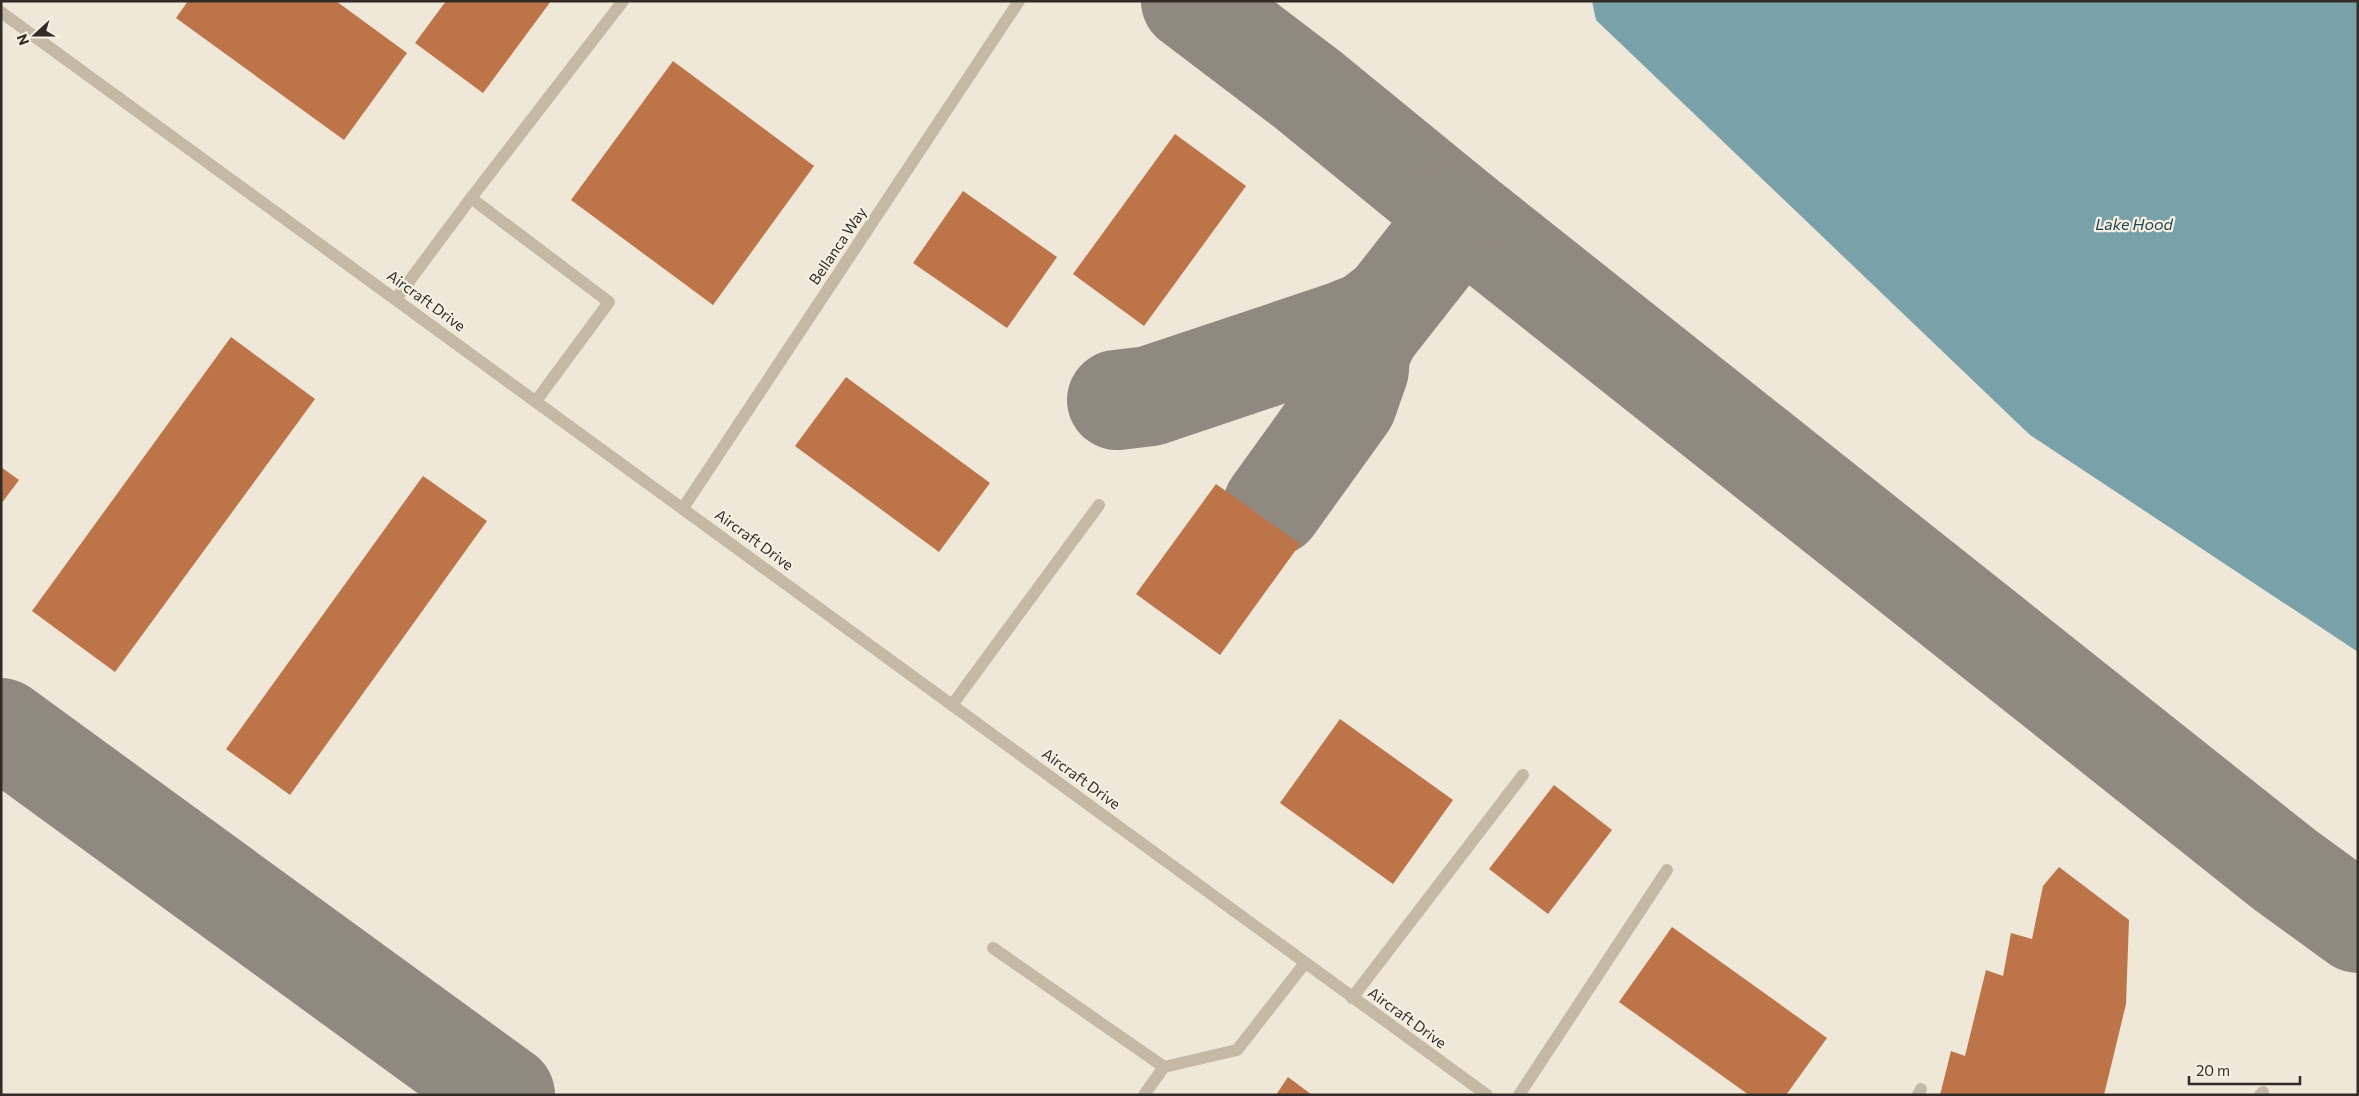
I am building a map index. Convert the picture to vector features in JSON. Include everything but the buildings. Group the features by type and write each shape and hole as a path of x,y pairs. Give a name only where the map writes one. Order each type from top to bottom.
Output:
{"street":[{"path":"396,300 471,198 623,1"},
{"name":"Bellanca Way","path":"683,508 1020,1"},
{"name":"Aircraft Drive","path":"1,12 1487,1095"},
{"path":"471,198 608,302 536,401"},
{"path":"952,705 1099,505"},
{"path":"1352,998 1523,775"},
{"path":"1519,1095 1667,870"},
{"path":"993,948 1164,1067"},
{"path":"1144,1095 1164,1067 1237,1050 1305,963"}],"water":[{"name":"Lake Hood","path":"1592,1 2358,1 2358,652 2030,435 1596,20"}],"taxiway":[{"path":"1191,1 1307,89 1461,215 2285,870 2358,923"},
{"path":"1273,506 1347,403 1359,369 1360,352 1370,331 1461,215"},
{"path":"1117,400 1150,396 1344,331 1369,321 1386,308"},
{"path":"1,728 505,1095"}]}
